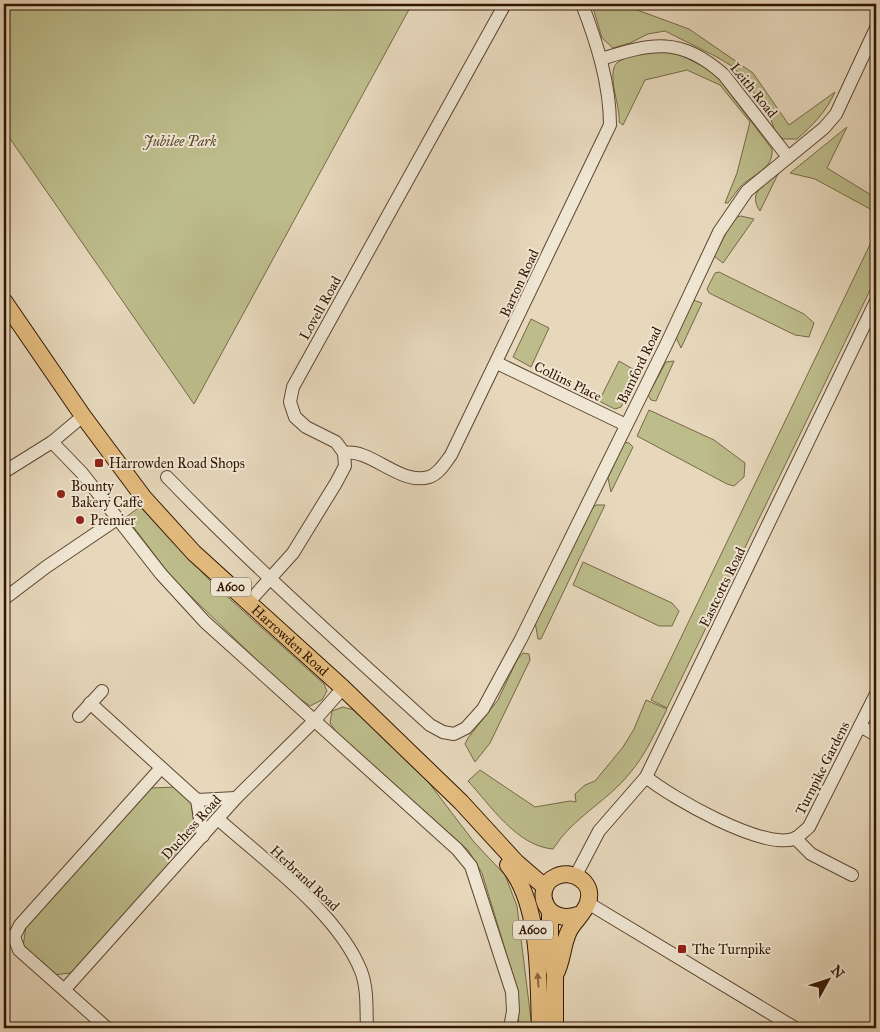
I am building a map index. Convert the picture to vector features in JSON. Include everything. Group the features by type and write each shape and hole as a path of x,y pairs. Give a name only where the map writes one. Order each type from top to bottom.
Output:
{"main road":[{"name":"Harrowden Road","path":"4,301 83,416 144,498 194,553 343,688 461,802 495,841 545,887"},
{"name":"A600","path":"495,841 499,854 519,879 530,910 538,983 540,1028"},
{"path":"545,887 553,878 565,873 576,875 584,882 589,892 584,908 568,932 561,964 555,975"},
{"name":"A600","path":"545,887 544,901 550,912 550,950 555,975 555,1028"},
{"name":"A600","path":"550,912 561,918 569,919 584,908"}],"street":[{"name":"Lovell Road","path":"344,453 336,442 306,427 295,417 290,402 293,387 505,4"},
{"name":"Barton Road","path":"344,453 361,454 382,466 402,474 429,477 439,471 451,456 610,126 610,104 601,58 582,4"},
{"name":"Bamford Road","path":"270,578 430,725 443,732 454,734 466,728 484,709 521,639 719,232 747,191 824,128 836,114 876,28"},
{"name":"Leith Road","path":"601,58 638,47 672,45 711,63 724,75 788,157"},
{"name":"Eastcotts Road","path":"576,875 599,831 646,778 876,301"},
{"name":"Collins Place","path":"497,363 626,425"},
{"path":"4,472 52,442 83,416"},
{"path":"52,442 82,473 160,574 205,622 457,849 471,866 512,992 513,1011 510,1028"},
{"path":"248,603 293,553 336,483 344,466 344,453"},
{"path":"167,478 270,578"},
{"path":"4,599 46,567 117,519"},
{"name":"Duchess Road","path":"65,990 236,798 314,721 343,688"},
{"path":"79,716 102,691"},
{"name":"Turnpike Gardens","path":"795,838 809,827 876,694"},
{"path":"90,703 197,800 203,836"},
{"path":"860,726 876,734"},
{"path":"107,1028 19,950 14,937 20,925 161,768"},
{"path":"646,778 663,791 759,837 781,840 795,838 811,854 852,874"},
{"path":"197,800 236,798"},
{"name":"Herbrand Road","path":"218,818 324,914 346,941 362,973 366,993 367,1028"},
{"path":"584,908 795,1028"}],"green space":[{"name":"Jubilee Park","path":"4,4 412,4 194,404 4,130"},
{"path":"592,4 621,4 689,29 753,73 789,125 835,92 823,112 803,134 797,139 783,139 775,131 769,114 744,79 732,66 665,31 648,34 630,43 613,48 602,38"},
{"path":"656,50 670,50 713,71 772,149 770,162 762,171 745,182 728,203 725,203 737,173 750,122 720,85 687,70 645,80 623,125 619,122 613,81 614,67 618,62 626,58"},
{"path":"847,127 827,168 876,198 872,210 815,179 790,173"},
{"path":"779,172 760,211 756,199 759,188"},
{"path":"741,216 754,219 723,263 714,256 734,218"},
{"path":"876,232 876,278 667,708 651,700"},
{"path":"719,272 804,314 814,323 809,337 795,335 709,293 707,289 715,273"},
{"path":"693,300 702,303 681,348 676,337"},
{"path":"531,319 549,328 531,367 513,357"},
{"path":"619,361 638,372 621,407 615,409 599,401"},
{"path":"674,361 656,401 651,400 648,395 666,362"},
{"path":"649,410 714,440 745,463 744,477 734,486 727,484 637,436"},
{"path":"624,442 629,443 633,447 611,492 608,478"},
{"path":"596,505 605,505 541,639 538,639 535,622 589,511"},
{"path":"141,506 212,583 324,684 327,691 322,700 310,706 289,691 173,579 126,517"},
{"path":"583,562 672,603 679,611 672,626 659,626 573,585"},
{"path":"523,653 529,654 530,660 490,743 475,762 465,744 498,700 517,660"},
{"path":"646,700 667,709 641,758 621,783 570,828 553,849 528,841 516,833 468,781 480,770 535,807 570,801 576,802 575,794 585,785 595,781 623,747 634,729"},
{"path":"343,707 354,710 420,771 474,842 505,875 517,906 532,1028 519,1028 517,989 482,873 468,850 337,733 330,723 332,711"},
{"path":"176,787 191,801 195,836 71,973 53,975 23,947 26,926 150,788"}],"place":[{"name":"Harrowden Road Shops","path":"99,463"},
{"name":"Bounty Bakery Caffe","path":"61,494"},
{"name":"Premier","path":"80,520"},
{"name":"The Turnpike","path":"682,949"}]}
